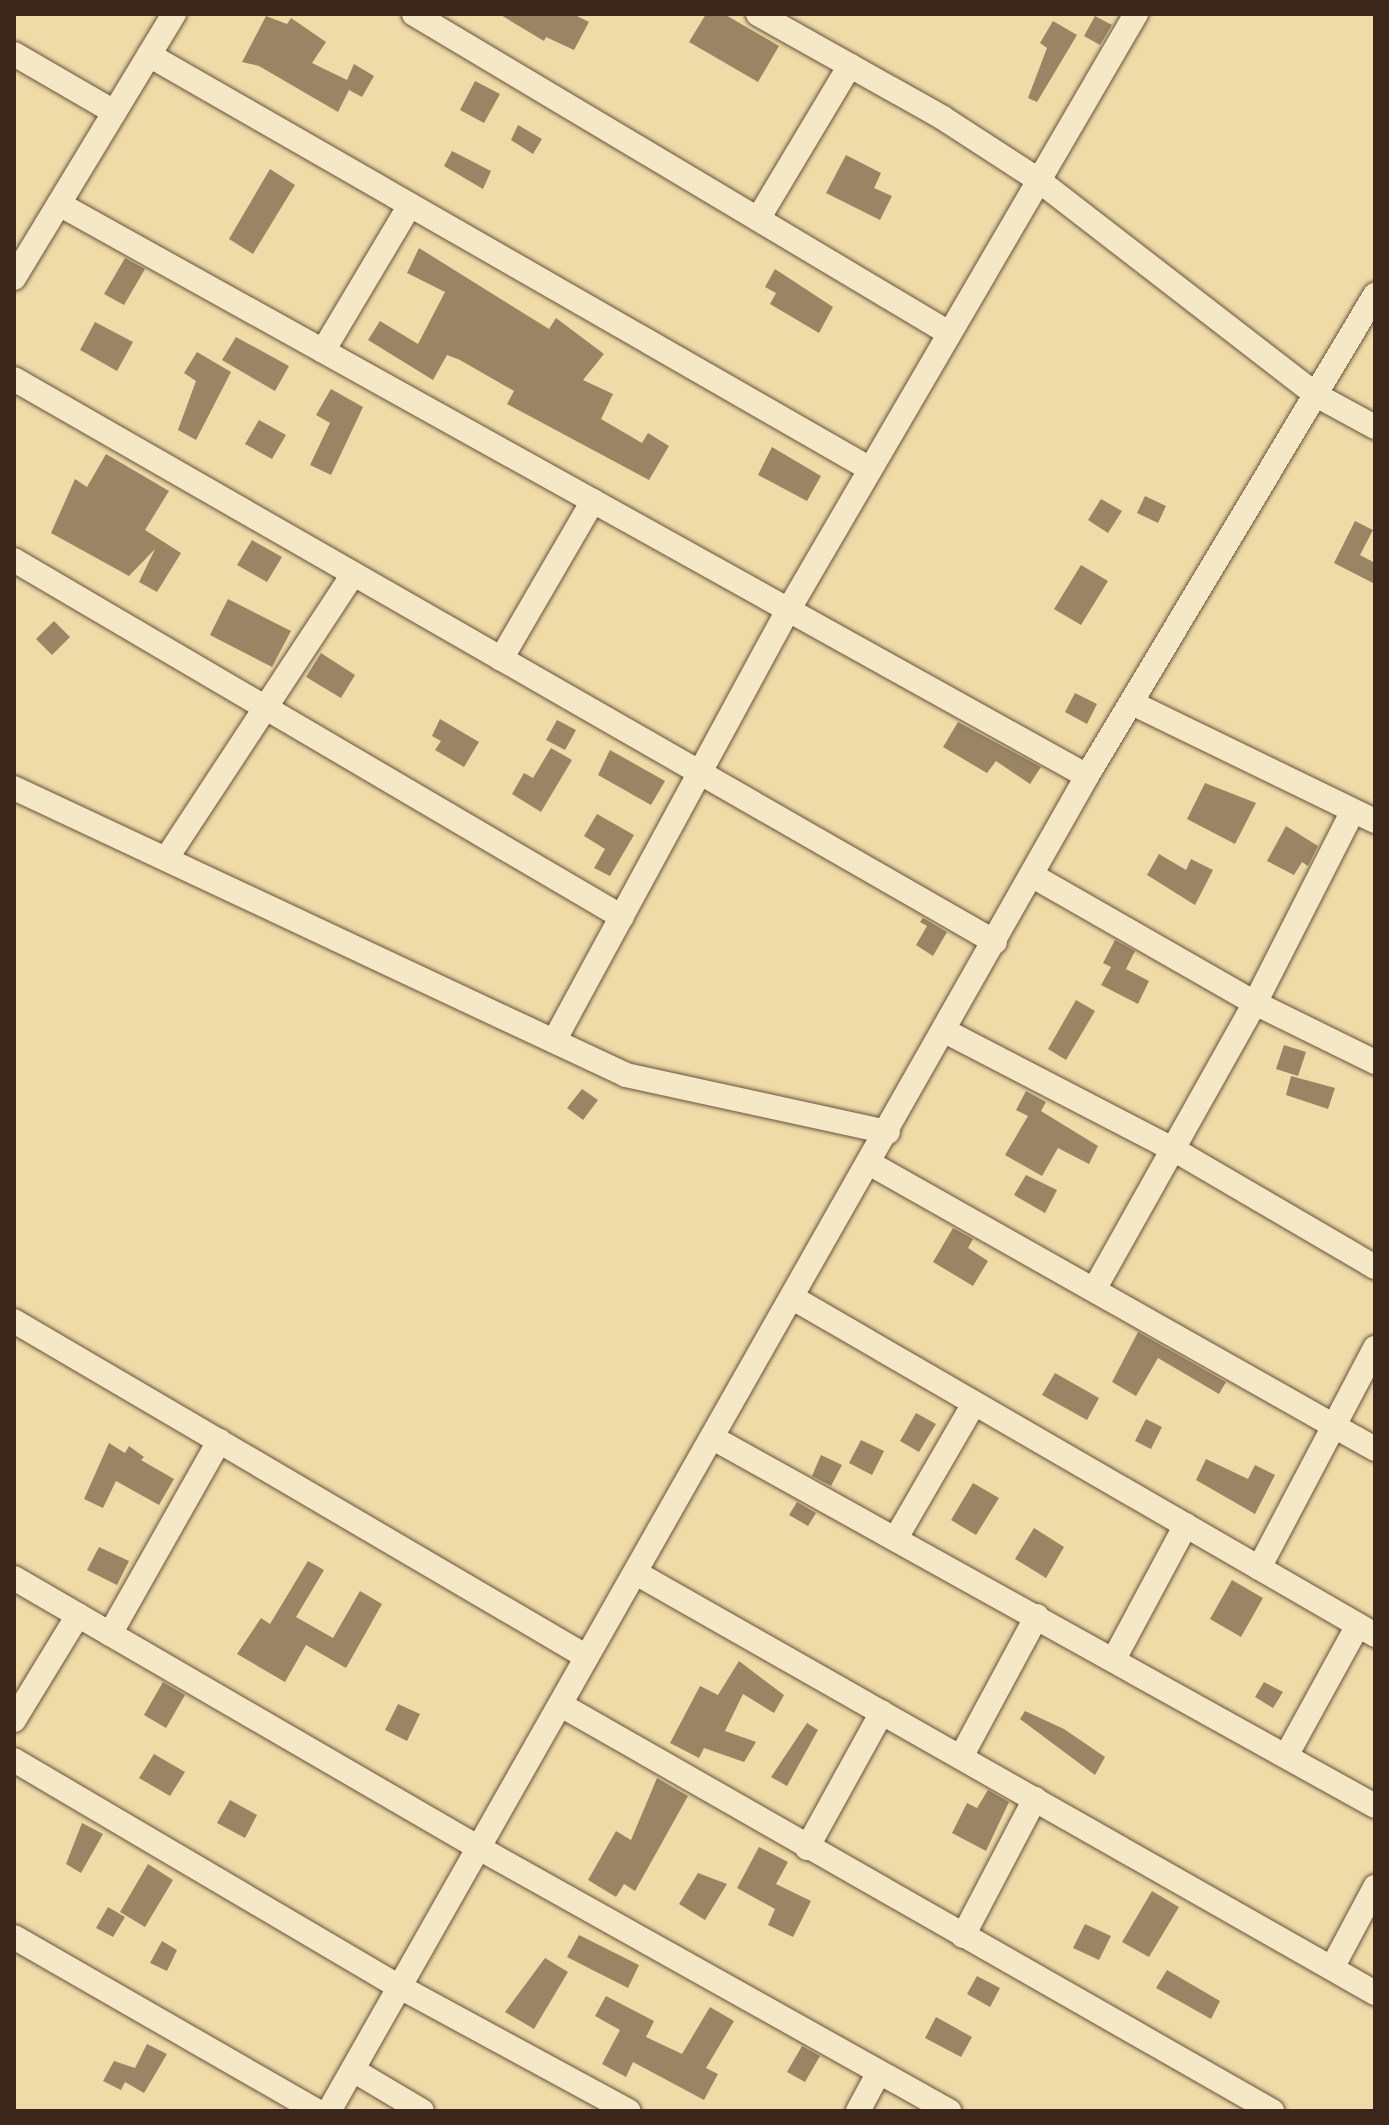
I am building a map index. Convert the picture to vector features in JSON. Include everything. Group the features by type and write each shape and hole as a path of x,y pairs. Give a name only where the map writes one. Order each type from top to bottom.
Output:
{"street":[{"path":"18,263 59,204 174,14"},
{"path":"414,14 949,333"},
{"path":"758,14 850,65 1037,179 1316,395 1375,427"},
{"path":"554,1041 789,609 1037,179 1126,17"},
{"path":"14,54 114,112"},
{"path":"149,55 870,469"},
{"path":"758,219 850,65"},
{"path":"59,204 1087,776"},
{"path":"323,351 410,205"},
{"path":"329,2111 888,1132 1087,776 1375,295"},
{"path":"14,379 995,942"},
{"path":"501,659 593,501"},
{"path":"14,560 622,917"},
{"path":"166,859 353,574"},
{"path":"1095,1288 1255,1003 1364,817 1132,703"},
{"path":"14,788 626,1075 888,1132"},
{"path":"1033,876 1255,1003 1375,1062"},
{"path":"945,1031 1173,1149 1375,1267"},
{"path":"869,1163 1375,1449"},
{"path":"793,1298 973,1405 1367,1630 1286,1756"},
{"path":"14,1321 587,1657"},
{"path":"1259,1568 1375,1348"},
{"path":"896,1538 973,1405"},
{"path":"713,1438 1375,1806"},
{"path":"110,1634 219,1441"},
{"path":"1114,1659 1186,1525"},
{"path":"636,1573 1375,1993"},
{"path":"14,1578 479,1848 949,2111"},
{"path":"14,1720 78,1615"},
{"path":"961,1757 1037,1616"},
{"path":"561,1705 963,1936 1230,2100 1272,2111"},
{"path":"807,1848 882,1712"},
{"path":"14,1760 400,1987 628,2111"},
{"path":"963,1936 1035,1799"},
{"path":"1332,1968 1375,1887"},
{"path":"14,1937 317,2111"},
{"path":"353,2070 422,2111"},
{"path":"858,2111 879,2072"}],"building":[{"path":"499,14 573,14 589,22 574,50 546,37 544,41"},
{"path":"706,14 724,14 779,46 758,82 689,42"},
{"path":"266,16 287,24 291,18 326,42 312,63 347,80 354,64 374,76 362,97 349,90 338,112 259,66 242,62"},
{"path":"1095,16 1112,25 1100,45 1084,36"},
{"path":"1053,21 1077,35 1037,102 1028,98 1047,48 1040,43"},
{"path":"475,81 500,94 484,123 460,110"},
{"path":"518,125 542,139 533,154 511,140"},
{"path":"452,151 491,171 483,189 444,166"},
{"path":"846,155 881,173 874,188 892,196 880,220 826,193"},
{"path":"270,169 295,185 253,254 229,239"},
{"path":"419,248 549,329 556,318 604,354 583,380 613,394 601,419 642,443 648,433 669,446 649,480 507,404 514,391 460,360 447,355 433,380 368,340 380,321 418,344 445,292 407,273"},
{"path":"125,258 145,269 124,305 104,294"},
{"path":"775,269 833,307 819,333 770,304 776,293 765,287"},
{"path":"95,322 133,342 117,371 80,350"},
{"path":"236,337 289,366 275,391 222,360"},
{"path":"197,352 231,372 196,440 178,430 196,381 184,373"},
{"path":"331,389 363,407 331,475 310,465 330,423 316,415"},
{"path":"259,420 286,435 272,459 245,444"},
{"path":"772,447 821,476 807,501 758,475"},
{"path":"106,454 169,491 145,530 181,553 157,592 139,582 155,549 129,576 51,533 75,479 87,487"},
{"path":"1145,496 1166,506 1158,523 1137,513"},
{"path":"1101,499 1122,511 1108,533 1088,520"},
{"path":"1355,521 1373,530 1360,555 1375,563 1375,584 1334,563"},
{"path":"252,540 282,557 267,582 237,565"},
{"path":"1081,565 1108,581 1081,625 1054,609"},
{"path":"228,599 291,631 272,667 210,635"},
{"path":"54,621 70,637 52,655 36,639"},
{"path":"321,653 355,675 341,698 306,677"},
{"path":"1075,693 1097,704 1087,724 1065,712"},
{"path":"440,719 479,742 464,767 435,750 441,741 432,736"},
{"path":"557,720 576,730 565,750 546,740"},
{"path":"958,722 1041,767 1030,784 996,761 987,773 943,747"},
{"path":"551,748 572,760 541,812 512,794 524,773 533,778"},
{"path":"610,750 665,781 651,805 598,775"},
{"path":"1205,783 1256,803 1235,844 1187,819"},
{"path":"597,814 634,835 610,876 594,868 605,849 584,836"},
{"path":"1286,826 1318,846 1308,866 1302,862 1294,875 1267,861"},
{"path":"1159,854 1186,870 1191,859 1213,870 1195,905 1147,875"},
{"path":"923,918 947,932 933,956 916,945 927,926 920,922"},
{"path":"1115,940 1135,951 1126,969 1149,981 1138,1004 1101,985 1111,967 1103,963"},
{"path":"1076,1000 1095,1011 1066,1060 1048,1049"},
{"path":"1284,1045 1306,1052 1298,1076 1276,1069"},
{"path":"1291,1076 1335,1088 1328,1109 1286,1095"},
{"path":"582,1089 598,1100 583,1120 567,1108"},
{"path":"1026,1091 1046,1102 1041,1111 1098,1146 1089,1164 1058,1148 1042,1176 1005,1155 1028,1116 1016,1110"},
{"path":"1026,1175 1057,1190 1045,1213 1014,1195"},
{"path":"953,1228 973,1239 968,1248 988,1261 973,1286 933,1262"},
{"path":"1138,1332 1226,1382 1219,1394 1158,1358 1136,1396 1112,1382"},
{"path":"1055,1373 1099,1398 1087,1420 1042,1395"},
{"path":"916,1413 936,1424 919,1452 900,1441"},
{"path":"1146,1419 1162,1427 1151,1449 1135,1441"},
{"path":"861,1440 884,1451 872,1475 849,1463"},
{"path":"109,1443 125,1453 129,1446 144,1457 141,1460 174,1479 159,1505 116,1481 103,1508 84,1499"},
{"path":"821,1455 842,1465 831,1486 812,1476"},
{"path":"1206,1459 1248,1479 1255,1465 1275,1475 1255,1514 1196,1480"},
{"path":"973,1483 999,1498 976,1535 951,1520"},
{"path":"797,1502 816,1513 808,1526 789,1515"},
{"path":"1034,1528 1064,1547 1046,1578 1015,1559"},
{"path":"99,1547 129,1561 117,1585 87,1570"},
{"path":"308,1561 324,1570 296,1617 333,1638 360,1591 382,1604 346,1668 306,1645 285,1682 237,1654 261,1618 270,1624"},
{"path":"1232,1580 1263,1598 1241,1637 1210,1619"},
{"path":"739,1661 784,1695 774,1713 743,1694 725,1731 756,1742 744,1762 704,1748 699,1758 670,1743 700,1686 718,1695"},
{"path":"163,1682 185,1695 166,1728 144,1715"},
{"path":"1264,1682 1283,1692 1273,1708 1255,1697"},
{"path":"398,1704 420,1714 407,1741 385,1730"},
{"path":"1025,1711 1064,1729 1105,1757 1095,1775 1020,1719"},
{"path":"807,1723 818,1730 787,1786 771,1777"},
{"path":"154,1754 185,1772 170,1796 139,1778"},
{"path":"657,1778 688,1796 635,1891 624,1884 616,1897 588,1880 616,1831 631,1840"},
{"path":"988,1790 1009,1802 986,1851 952,1833 967,1803 977,1808"},
{"path":"230,1800 257,1815 245,1838 217,1823"},
{"path":"82,1823 103,1834 81,1873 66,1864"},
{"path":"759,1847 788,1862 776,1884 811,1901 793,1937 768,1925 775,1909 737,1888"},
{"path":"148,1864 173,1880 145,1927 120,1912"},
{"path":"698,1873 727,1884 705,1920 679,1904"},
{"path":"1152,1891 1179,1907 1149,1957 1122,1942"},
{"path":"108,1907 125,1917 113,1937 96,1928"},
{"path":"1085,1924 1111,1936 1099,1960 1073,1948"},
{"path":"579,1935 639,1965 628,1988 567,1957"},
{"path":"162,1941 177,1950 167,1971 150,1963"},
{"path":"545,1958 568,1972 534,2029 505,2012"},
{"path":"1167,1970 1220,2001 1211,2019 1156,1988"},
{"path":"977,1976 1000,1988 990,2007 967,1994"},
{"path":"606,1996 654,2021 646,2037 682,2054 710,2007 734,2021 706,2068 718,2074 704,2100 633,2062 626,2077 602,2064 620,2030 595,2016"},
{"path":"936,2017 972,2037 961,2057 925,2038"},
{"path":"147,2044 167,2054 144,2093 125,2082 121,2090 103,2081 114,2061 135,2068"},
{"path":"802,2046 820,2056 805,2082 787,2072"}]}
